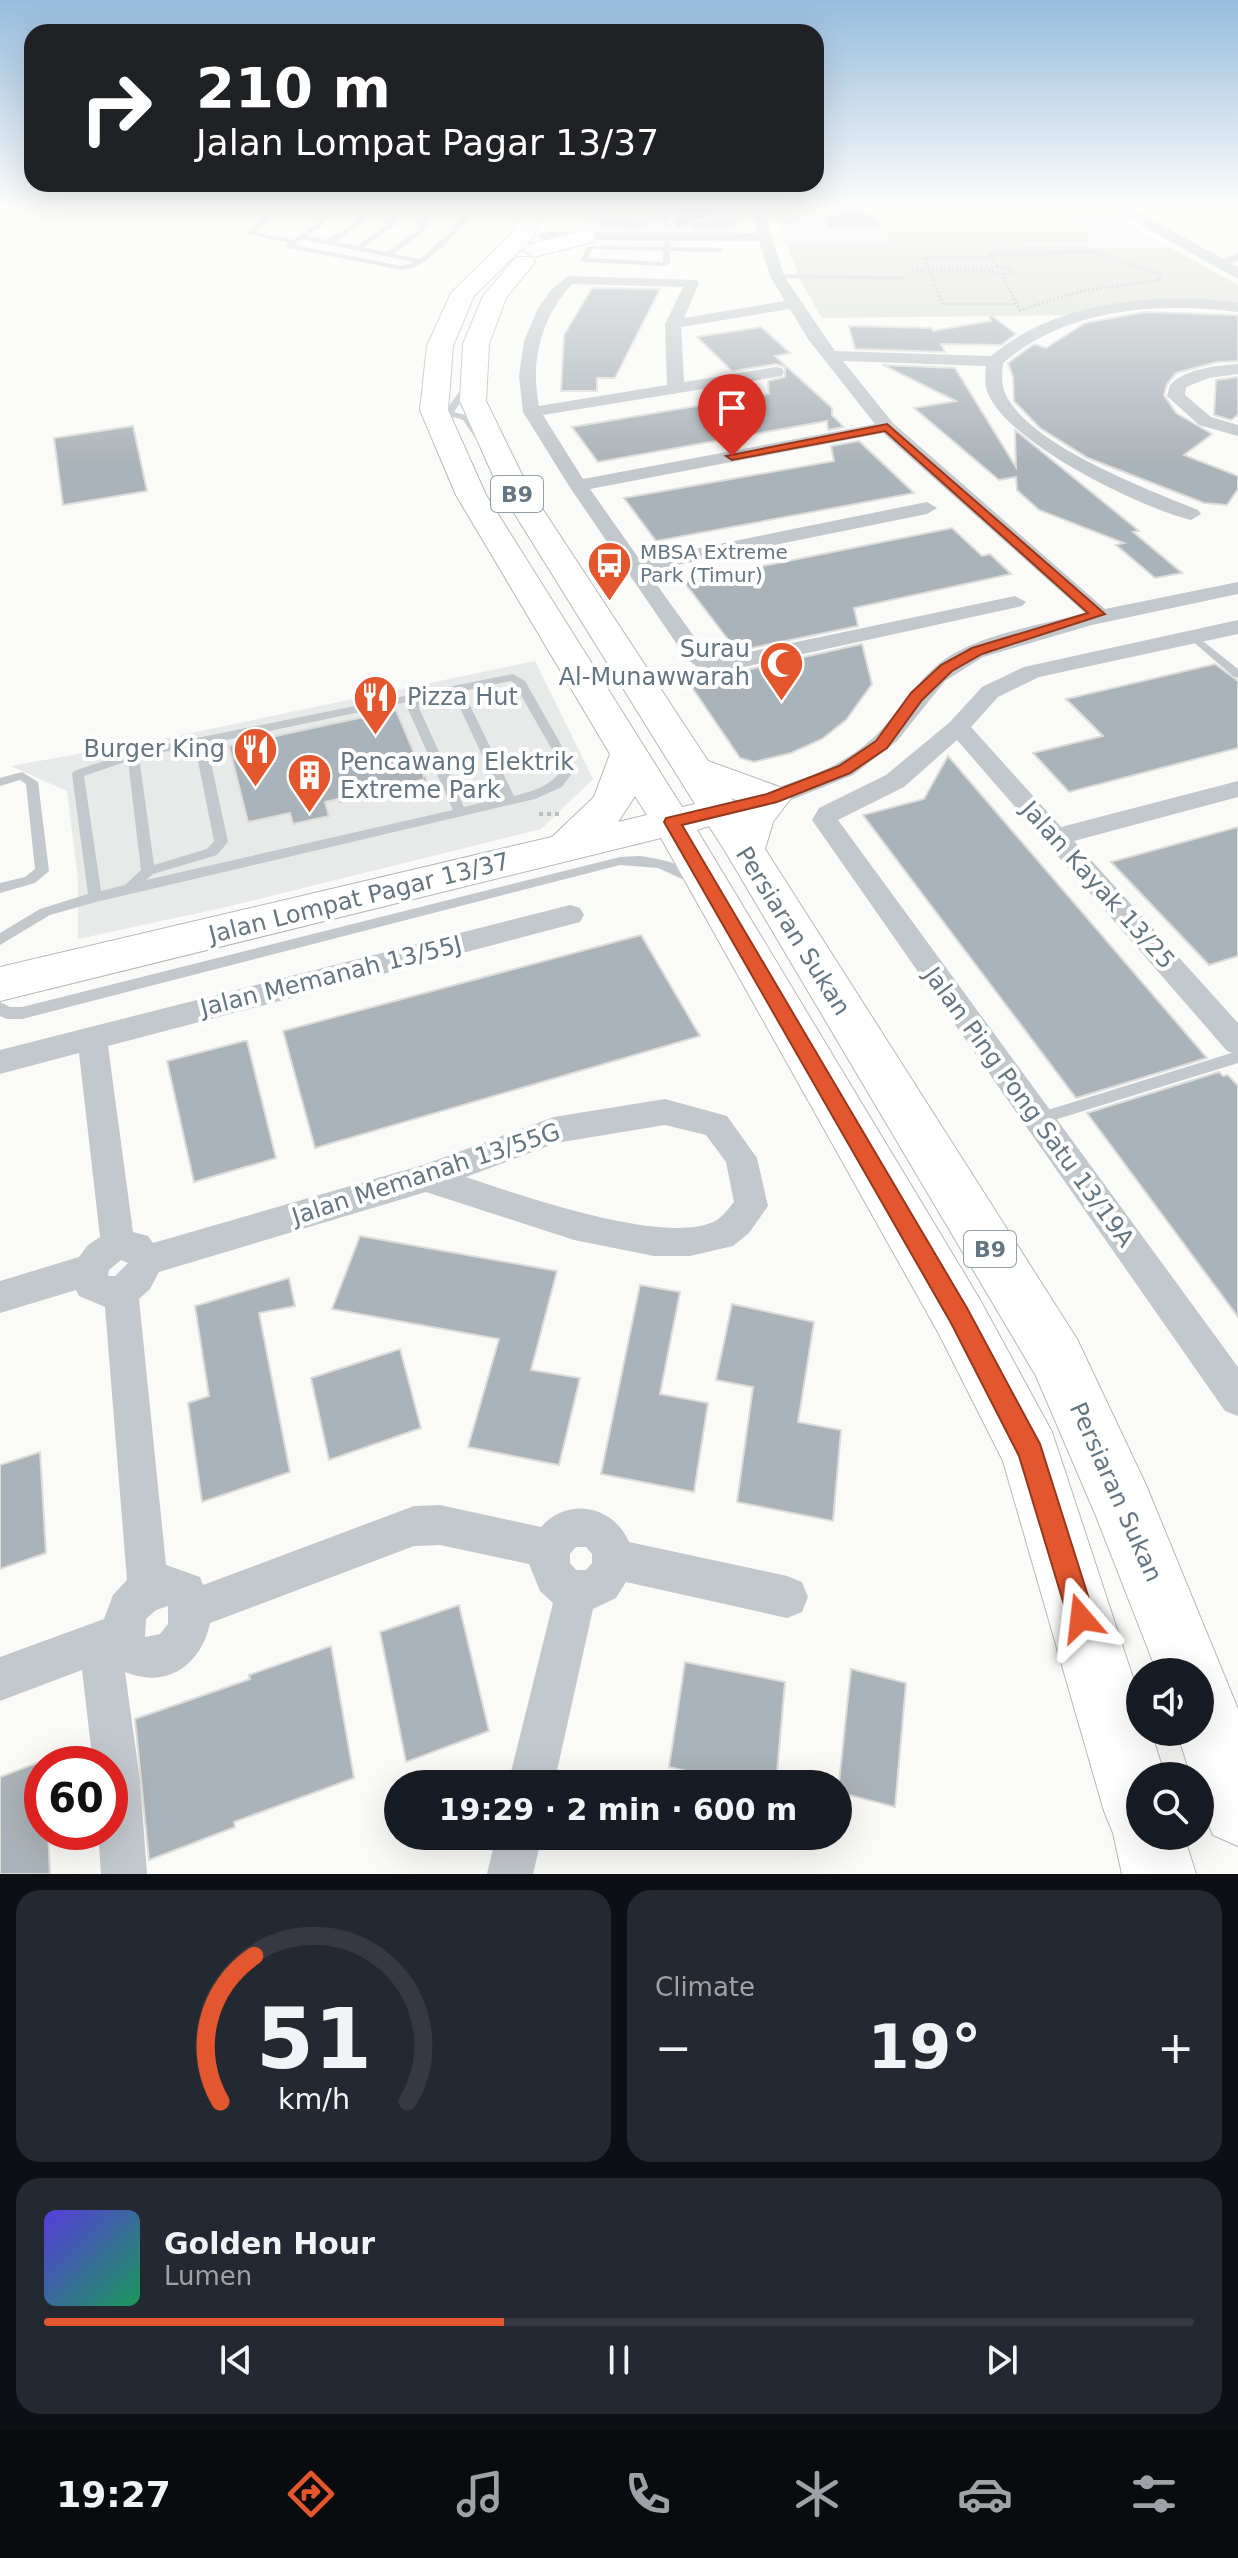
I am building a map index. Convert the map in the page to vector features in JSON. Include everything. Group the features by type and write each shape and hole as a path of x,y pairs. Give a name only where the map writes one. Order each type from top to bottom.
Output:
{"main road":[{"name":"Persiaran Sukan","path":"465,291 440,346 441,414 471,495 628,756 672,822 726,851 1057,1358 1124,1507 1185,1658"},
{"name":"Persiaran Sukan","path":"498,291 476,344 473,401 513,487 691,769 726,851 1031,1453 1126,1765"},
{"path":"563,849 603,815 616,798 626,777 628,756"},
{"path":"691,769 771,798 726,851"},
{"name":"Jalan Lompat Pagar 13/37","path":"0,984 672,822 726,851"},
{"path":"1152,1850 1159,1874"}],"street":[{"path":"559,291 536,323 529,359 528,399 532,412 578,486 695,654 704,661 725,664 1015,602"},
{"path":"676,388 673,324 688,291"},
{"path":"786,291 831,356 887,427 1098,614"},
{"path":"1191,514 1118,483 1066,456 1039,437 1014,416 998,396 992,377 995,361 1021,339 1084,316 1170,303 1238,307"},
{"path":"673,324 793,304"},
{"path":"831,356 995,361"},
{"path":"1238,369 1201,373 1178,385 1176,396 1205,421 1238,431"},
{"path":"532,412 776,372"},
{"path":"578,486 887,427"},
{"path":"636,567 927,508"},
{"path":"771,798 844,770 881,745 916,696 957,662 1006,641 1098,614 1157,606 1238,588"},
{"path":"958,727 990,692 1019,677 1238,627"},
{"name":"Jalan Ping Pong Satu 13/19A","path":"958,727 895,781 828,814 825,820 1238,1398"},
{"name":"Jalan Kayak 13/25","path":"958,727 1055,837 1226,1012 1238,1043"},
{"path":"1055,837 1238,789"},
{"name":"Jalan Memanah 13/55J","path":"0,1062 570,915"},
{"path":"92,1038 132,1252 140,1279 121,1292 103,1293 91,1285 89,1270 99,1254 132,1252"},
{"name":"Jalan Memanah 13/55G","path":"132,1252 426,1178 554,1130 665,1112 716,1125 741,1158 751,1206 724,1235 686,1242 600,1233 426,1178"},
{"path":"0,1297 89,1270"},
{"path":"121,1292 148,1589"},
{"path":"193,1609 414,1526 440,1525 551,1549"},
{"path":"577,1526 595,1529 608,1541 614,1559 608,1577 594,1589 576,1593 560,1584 550,1568 551,1549 561,1534 577,1526"},
{"path":"614,1559 787,1597"},
{"path":"110,1638 141,1660 160,1659 178,1647 190,1629 193,1609 185,1592 168,1585 148,1589 127,1608 110,1638 124,1874"},
{"path":"534,1770 576,1593"},
{"path":"0,1679 110,1638"},
{"path":"510,1874 516,1850"}],"lane":[{"path":"441,414 458,403 460,392 472,380"},
{"path":"441,414 466,418 476,434 496,452"},
{"path":"1194,637 1238,675"},
{"path":"0,940 45,912 131,888 510,801 558,784 569,769 519,681 502,677 133,755 78,774 95,897"},
{"path":"456,688 510,801"},
{"path":"442,691 413,707 460,812"},
{"path":"131,888 148,871 219,848 221,842 200,741"},
{"path":"133,755 148,871"},
{"path":"0,782 22,776 32,782 42,871 30,880 0,888"},
{"path":"0,1008 7,1013 22,1013 620,861 642,860 681,870 726,851"},
{"path":"1038,1119 1238,1057"}],"path":[{"path":"938,291 943,304 1016,304"},
{"path":"1010,291 1020,310 1033,309 1082,291"},
{"path":"339,801 416,783 442,773"}],"shaded area":[{"path":"807,291 1238,291 1238,302 1169,302 1073,315 822,318"},
{"path":"535,661 593,779 541,829 231,906 78,939 78,879 67,791 11,766 172,737"}],"building":[{"path":"590,291 659,291 615,378 597,378 597,391 561,391 564,335"},
{"path":"1145,312 1238,315 1238,361 1217,362 1176,373 1167,384 1164,395 1176,413 1212,434 1184,455 1238,476 1238,489 1227,505 1204,503 1088,458 1040,428 1014,401 1013,377 1008,363 1030,347 1035,344 1046,348 1085,323"},
{"path":"988,313 1016,334 1001,345 941,344 945,352 855,349 849,326 931,328 933,331 991,321"},
{"path":"761,327 790,353 775,356 832,408 832,415 844,427 828,430 827,421 598,462 572,427 769,394 768,381 785,377 785,367 776,364 732,371 697,337"},
{"path":"883,365 955,368 1016,467 1015,430 1139,531 1133,532 1182,573 1155,578 1116,545 1124,543 1039,510 1017,490 1016,477 999,480 914,408 956,401"},
{"path":"1238,377 1238,415 1231,420 1214,415 1216,380"},
{"path":"133,426 147,491 63,505 54,438"},
{"path":"859,441 914,493 656,541 624,498 834,461 831,446"},
{"path":"952,528 982,556 990,554 1011,574 854,608 858,626 737,651 684,582"},
{"name":"Surau Al-Munawwarah","path":"862,644 872,684 846,720 822,739 791,753 754,762 740,758 689,683"},
{"path":"1215,664 1238,681 1238,748 1069,792 1033,753 1103,736 1066,699"},
{"path":"396,710 425,779 325,802 329,816 293,824 290,813 248,822 229,746"},
{"path":"948,756 1207,1058 1076,1098 863,815 924,799"},
{"path":"1238,827 1238,956 1209,965 1111,862"},
{"path":"641,935 700,1036 315,1148 283,1031"},
{"path":"247,1041 276,1158 194,1182 167,1061"},
{"path":"1219,1072 1223,1076 1228,1075 1238,1086 1238,1317 1087,1113"},
{"path":"360,1236 557,1271 531,1370 580,1378 559,1465 468,1447 499,1339 332,1309"},
{"path":"289,1278 295,1306 259,1313 290,1472 202,1502 188,1403 209,1396 195,1306"},
{"path":"640,1285 680,1292 660,1394 708,1403 694,1492 601,1474"},
{"path":"732,1304 814,1322 798,1422 841,1430 833,1521 737,1502 753,1387 716,1380"},
{"path":"400,1349 421,1428 329,1460 311,1378"},
{"path":"40,1452 46,1553 0,1569 0,1465"},
{"path":"459,1605 489,1731 406,1762 380,1632"},
{"path":"331,1646 354,1778 234,1822 235,1827 149,1860 135,1719 250,1679 249,1675"},
{"path":"685,1662 785,1682 777,1770 682,1770 669,1767"},
{"path":"851,1669 906,1683 895,1807 852,1796 852,1770 840,1770"},
{"path":"24,1768 24,1850 49,1850 50,1874 0,1874 0,1777"}],"place":[{"name":"MBSA Extreme Park (Timur)","path":"609,603"},
{"name":"Surau Al-Munawwarah","path":"781,702"},
{"name":"Pizza Hut","path":"376,736"},
{"name":"Burger King","path":"256,788"},
{"name":"Pencawang Elektrik Extreme Park","path":"309,815"}],"route":[{"path":"732,456 887,427 1098,614 977,651 947,668 916,696 881,745 844,770 771,798 672,822 959,1316 1031,1453 1081,1618"}]}
